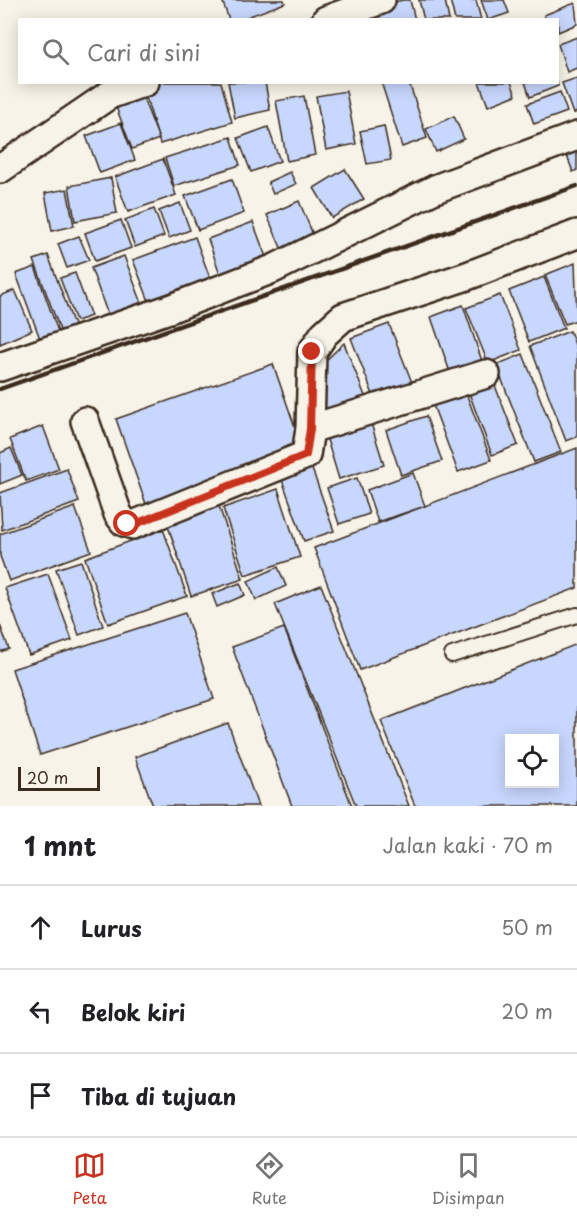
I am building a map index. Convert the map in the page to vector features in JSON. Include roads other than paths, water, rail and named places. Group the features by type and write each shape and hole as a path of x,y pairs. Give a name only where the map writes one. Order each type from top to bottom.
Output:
{"street":[{"path":"332,18 381,0"},
{"path":"0,170 109,95 139,84"},
{"path":"0,367 169,309 273,269 435,189 577,136"},
{"path":"85,421 118,514 124,522 133,525 306,455 310,429 312,352 324,334 343,317 467,276 577,234"},
{"path":"310,429 486,374"}],"lane":[{"path":"452,655 577,615"}],"railway":[{"path":"0,389 577,186"}]}
